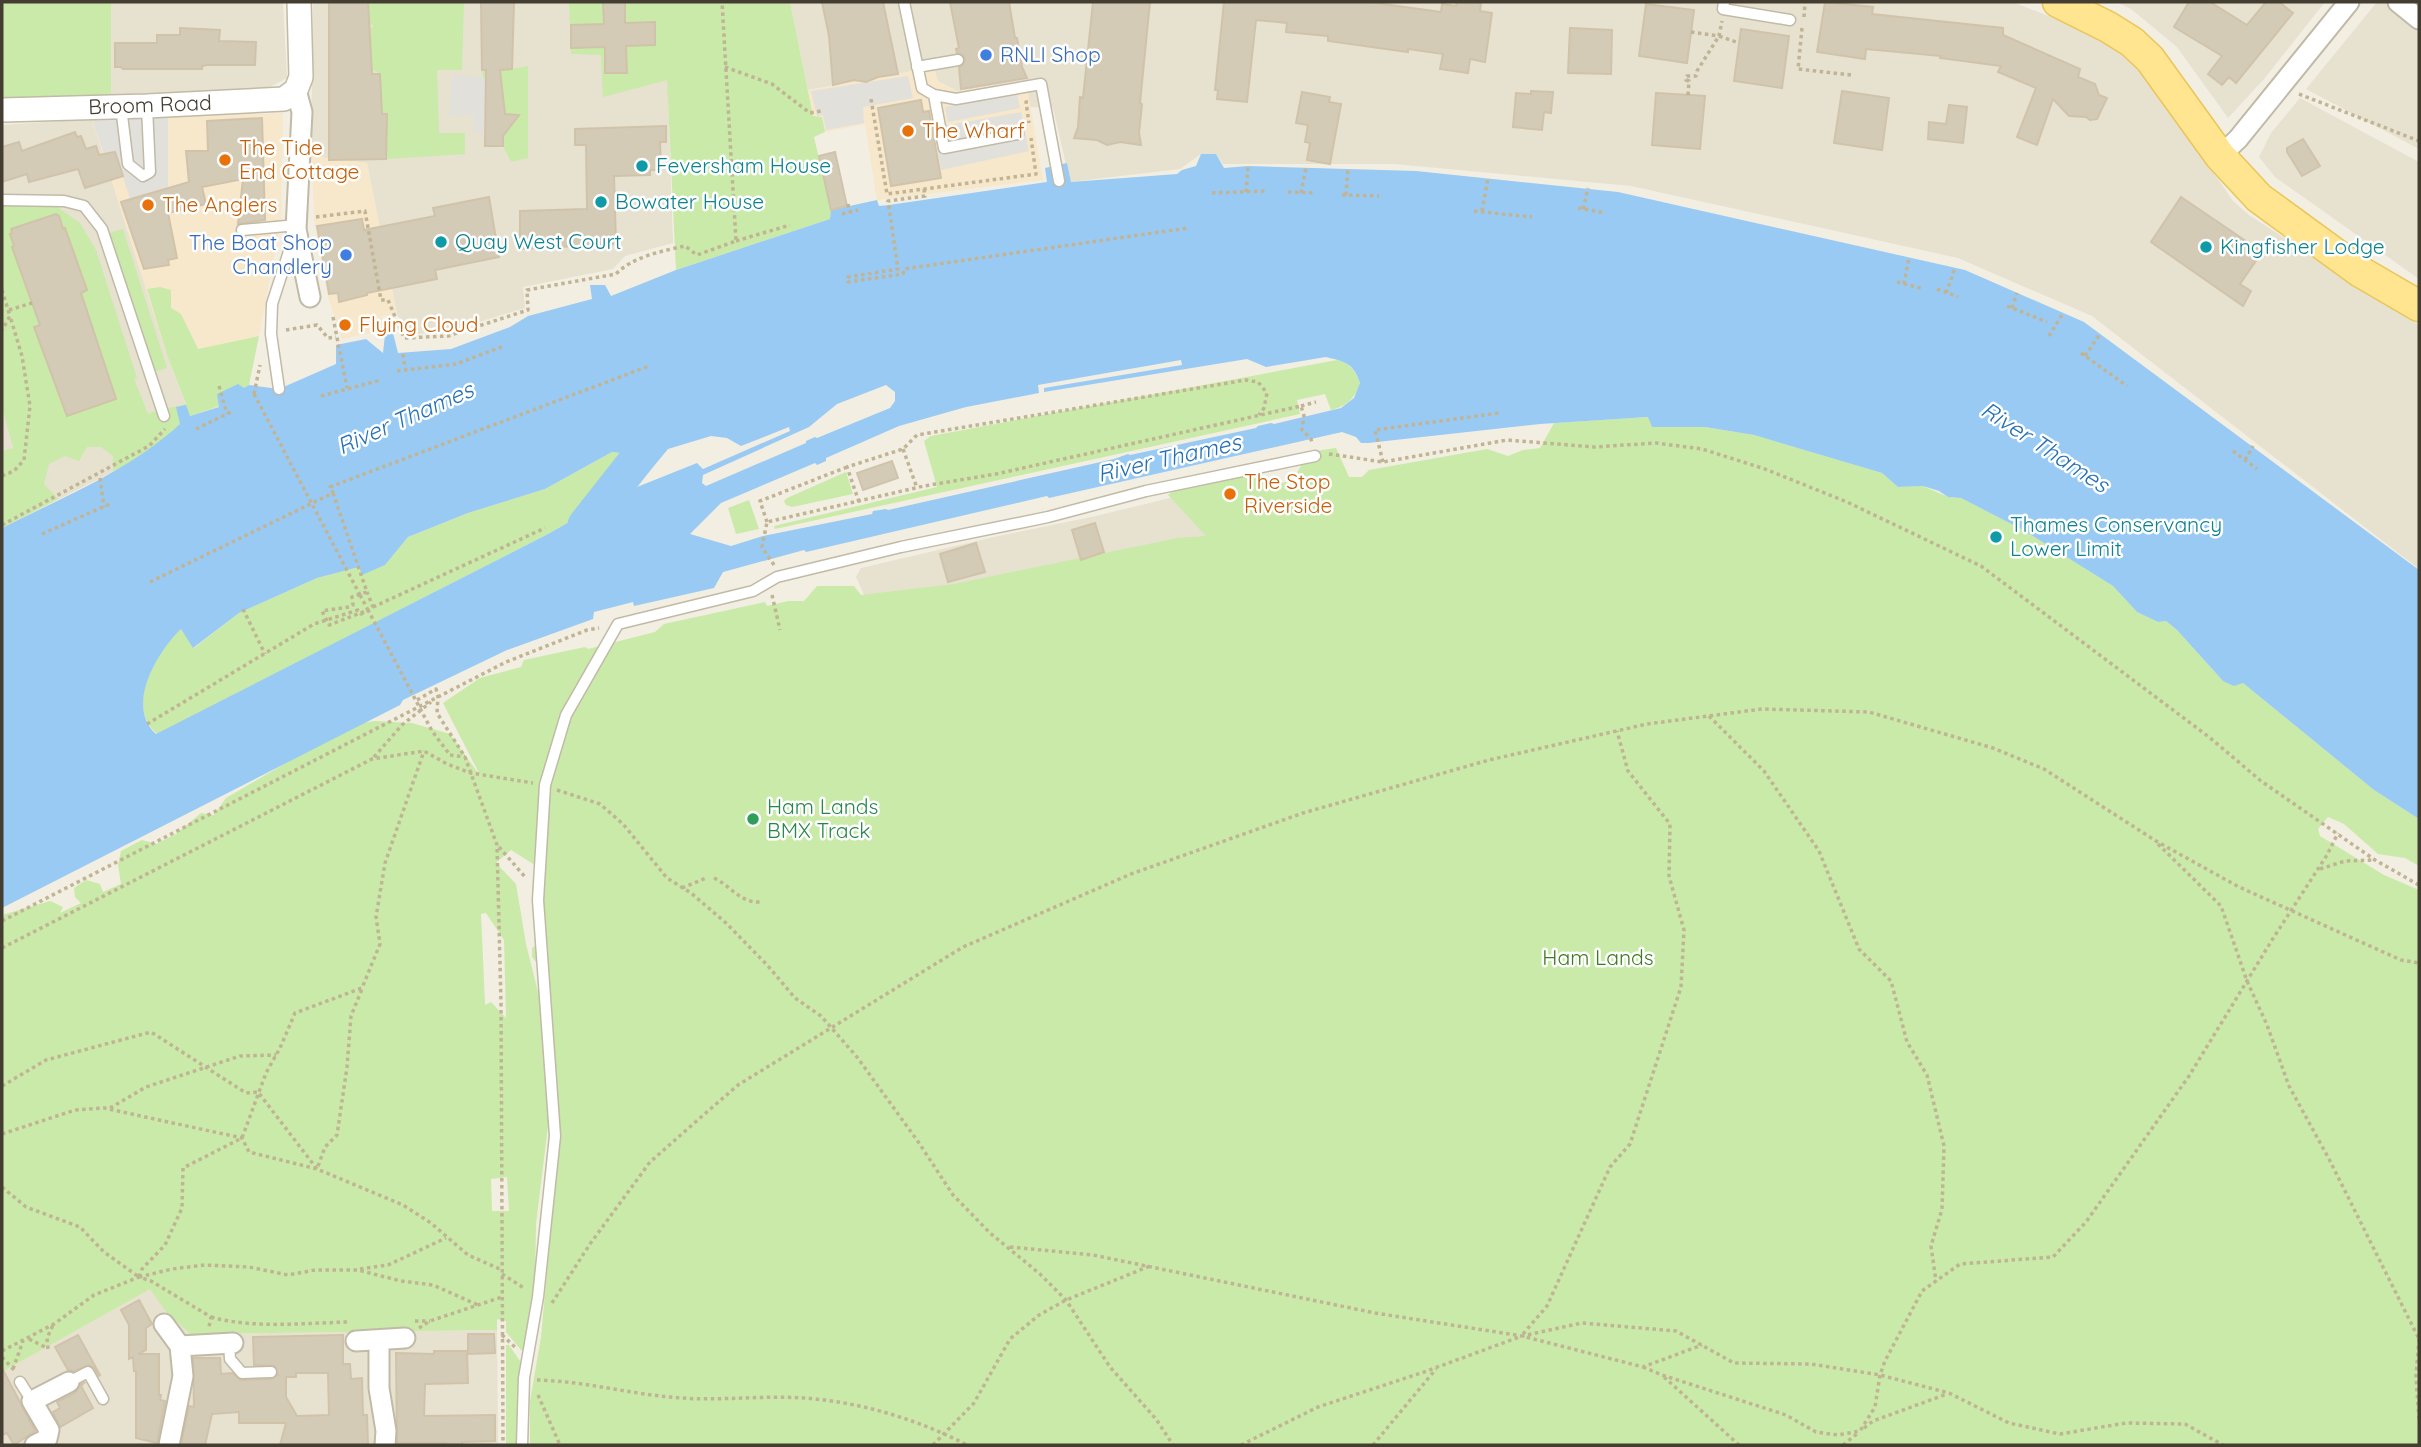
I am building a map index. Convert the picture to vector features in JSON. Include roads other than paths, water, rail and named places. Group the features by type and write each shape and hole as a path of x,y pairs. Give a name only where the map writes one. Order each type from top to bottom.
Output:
{"main road":[{"path":"2058,2 2109,27 2132,42 2150,59 2220,156 2250,190 2360,271 2419,306"}],"street":[{"path":"299,2 301,77 296,90 302,112 297,225 310,297"},
{"path":"2220,156 2238,139 2348,2"},
{"path":"2398,2 2419,19"},
{"name":"Broom Road","path":"2,110 276,100 284,99 296,90"},
{"path":"164,1324 180,1346 183,1376 169,1445"},
{"path":"356,1341 379,1341 404,1330"},
{"path":"379,1341 379,1388 386,1431 385,1445"},
{"path":"180,1346 231,1343"},
{"path":"35,1445 47,1439 49,1430 32,1401 69,1382"}],"lane":[{"path":"904,2 922,88 934,95 956,99 1041,84 1059,181"},
{"path":"1723,5 1790,20"},
{"path":"917,67 958,60"},
{"path":"934,95 944,148 1018,134"},
{"path":"121,107 128,164 143,176 150,172 147,106"},
{"path":"2,200 64,201 84,206 102,229 166,421"},
{"path":"242,230 297,225 272,304 271,334 279,389"},
{"path":"522,1445 555,1136 538,900 545,785 566,715 618,624 753,591 777,578 901,547 1048,517 1146,491 1315,456"},
{"path":"231,1343 230,1359 242,1373 271,1372"},
{"path":"69,1382 88,1372 103,1399"},
{"path":"20,1382 32,1401"}],"water":[{"path":"1201,154 1216,154 1224,168 1248,166 1416,171 1618,192 1965,270 2084,322 2419,570 2419,819 2374,790 2243,683 2234,686 2223,681 2166,621 2158,622 2137,612 2113,586 2023,530 1961,498 1948,497 1923,486 1898,487 1882,473 1754,435 1705,427 1652,427 1648,417 1540,424 1368,443 1361,443 1356,437 1342,432 806,552 804,550 723,572 714,588 634,606 633,602 594,612 593,619 507,650 403,700 400,705 2,908 2,528 95,482 139,456 180,424 176,407 186,405 190,416 219,407 217,394 238,384 244,388 249,385 279,389 336,364 336,345 366,339 383,353 385,335 393,333 398,353 451,349 510,327 528,316 592,299 590,285 605,285 611,296 676,270 830,219 831,210 877,200 879,206 889,205 1047,182 1045,168 1067,163 1071,182 1177,174 1196,166","holes":["1326,357 1348,364 1355,371 1360,383 1354,398 1341,408 1274,424 1128,454 888,510 873,511 872,514 763,536 731,546 690,534 721,503 815,463 817,465 826,461 826,458 899,426 966,407 1247,359 1266,367","886,385 895,392 895,401 890,408 815,437 706,486 702,483 703,475 809,427 837,404","789,427 790,431 703,469 697,463 637,487 627,499 606,481 578,517 548,534 156,734 147,722 143,709 148,680 163,651 181,629 193,648 239,613 317,578 359,567 362,575 385,565 408,537 468,513 545,489 612,452 620,453 648,473 668,449 711,436 727,438 741,446"]}],"waterway":[{"name":"River Thames","path":"585,525 663,426"}],"place":[{"name":"RNLI Shop","path":"986,55"},
{"name":"The Wharf","path":"908,131"},
{"name":"The Tide End Cottage","path":"225,160"},
{"name":"Feversham House","path":"642,166"},
{"name":"Bowater House","path":"601,202"},
{"name":"The Anglers","path":"148,205"},
{"name":"Quay West Court","path":"441,242"},
{"name":"Kingfisher Lodge","path":"2206,247"},
{"name":"The Boat Shop Chandlery","path":"346,255"},
{"name":"Flying Cloud","path":"345,325"},
{"name":"The Stop Riverside","path":"1230,494"},
{"name":"Thames Conservancy Lower Limit","path":"1996,537"},
{"name":"Ham Lands BMX Track","path":"753,819"}],"park label":[{"name":"Ham Lands","path":"1598,958"}]}
